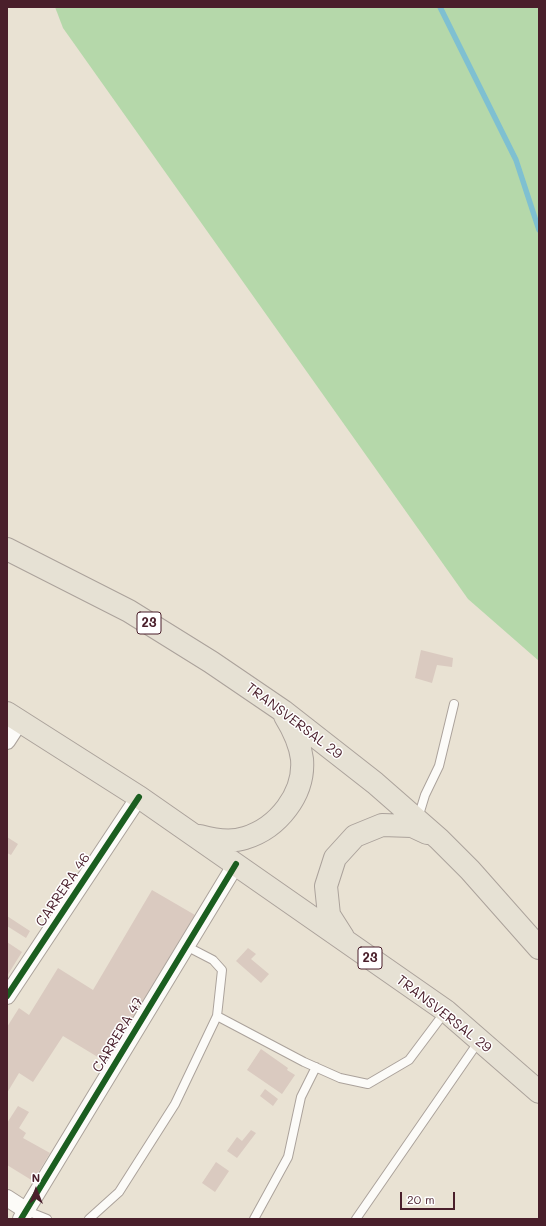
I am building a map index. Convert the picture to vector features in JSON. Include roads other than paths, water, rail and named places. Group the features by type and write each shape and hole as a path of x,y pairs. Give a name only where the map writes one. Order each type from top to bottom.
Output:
{"highway":[{"name":"TRANSVERSAL 29","path":"7,549 129,611 211,662 282,711 375,783 417,820 470,870 539,948"},
{"path":"193,834 218,841 244,838 268,828 287,809 299,786 302,760 296,734 282,711"},
{"name":"TRANSVERSAL 29","path":"13,717 139,797 446,1011 539,1092"},
{"path":"345,940 330,915 326,886 335,858 355,836 382,825 412,826 438,840"}],"street":[{"path":"7,741 13,717"},
{"name":"CARRERA 46","path":"7,996 139,797"},
{"name":"CARRERA 47","path":"24,1215 236,864"},
{"path":"7,1198 24,1215"}],"lane":[{"path":"417,820 425,795 438,766 454,704"},
{"path":"89,1219 119,1192 175,1104 217,1016 222,970 213,960 186,946"},
{"path":"217,1016 340,1078 368,1084 409,1060 446,1011"},
{"path":"356,1219 480,1040"},
{"path":"254,1219 288,1157 301,1097 316,1067"},
{"path":"24,1215 47,1219"}],"waterway":[{"path":"440,7 516,160 539,230"}]}
